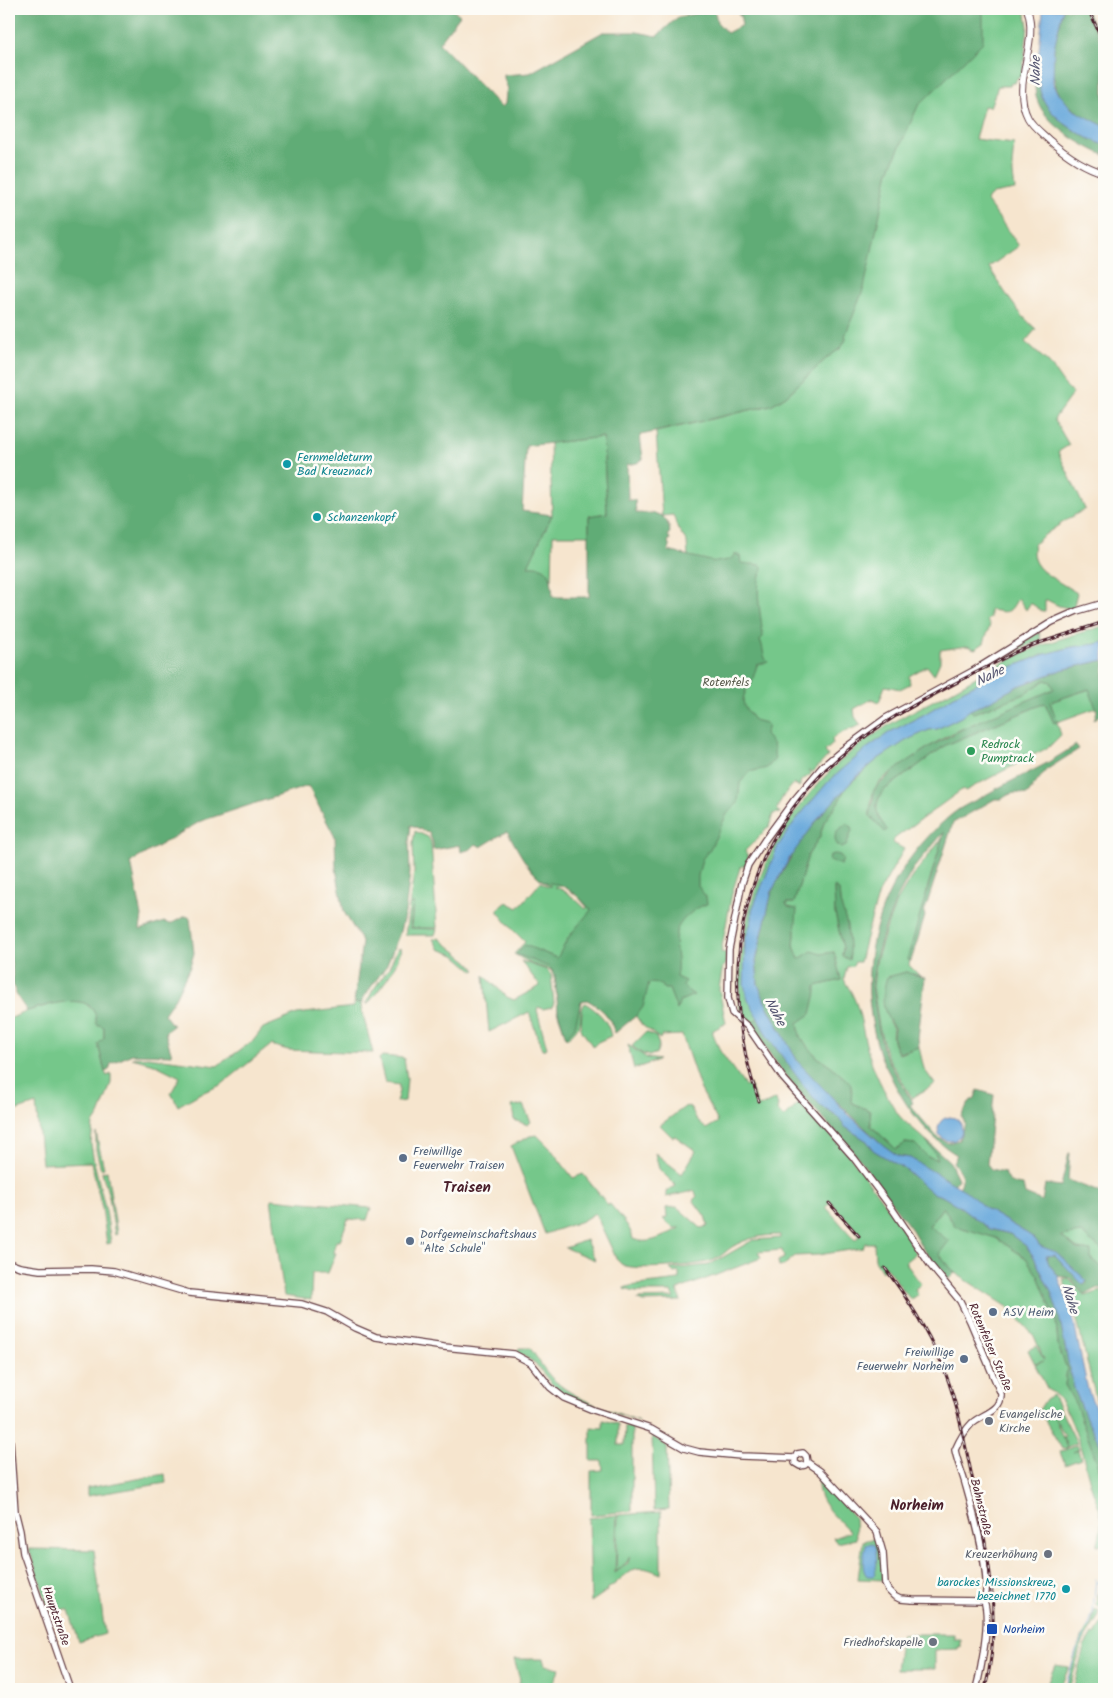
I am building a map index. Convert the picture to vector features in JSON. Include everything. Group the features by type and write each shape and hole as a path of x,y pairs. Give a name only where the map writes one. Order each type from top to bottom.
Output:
{"main road":[{"path":"1027,9 1031,22 1031,32 1026,64 1024,96 1026,111 1033,125 1070,157 1091,169 1104,173"},
{"name":"Rotenfelser Straße","path":"956,1448 970,1425 996,1408 1001,1394 963,1307 854,1158 783,1078 748,1028 732,1013 728,998 728,963 736,910 742,883 752,858 795,799 823,766 848,745 886,718 973,671 1038,631 1068,615 1104,602"},
{"path":"9,1263 40,1270 91,1269 114,1271 189,1293 302,1304 327,1312 362,1332 376,1336 444,1347 514,1354 531,1363 550,1387 560,1396 584,1407 650,1429 684,1448 699,1452 741,1456 794,1458 797,1454 803,1453 806,1456 807,1462 820,1471 877,1532 883,1553 885,1584 894,1596 900,1599 912,1600 984,1602"},
{"name":"Hauptstraße","path":"9,1427 15,1512 22,1550 70,1689"},
{"name":"Bahnstraße","path":"956,1448 983,1559 986,1594 984,1602 986,1614 984,1648 976,1689"},
{"path":"794,1458 795,1463 800,1466 805,1465 807,1462"}],"green space":[{"path":"9,9 452,9 460,15 439,43 501,107 505,104 508,89 504,75 530,73 603,32 637,32 657,36 678,17 710,11 715,12 717,22 727,33 742,25 739,9 987,9 983,11 983,42 918,106 889,171 864,288 841,348 828,357 786,396 771,405 640,435 643,459 637,463 627,465 628,500 635,500 636,513 659,515 666,520 670,532 668,535 670,547 668,551 715,562 729,560 736,554 740,556 741,563 761,565 763,569 760,575 758,592 763,637 760,640 768,662 757,665 751,685 746,690 743,699 744,706 754,720 766,723 768,726 765,734 773,746 775,759 767,768 749,772 740,783 738,803 727,814 710,849 702,859 698,886 706,897 707,904 688,915 677,928 675,937 676,977 685,981 683,985 694,995 680,1001 677,1010 669,989 664,989 660,984 649,983 643,1007 637,1015 615,1033 608,1017 597,1006 587,1000 581,1001 575,1027 566,1038 558,1012 555,974 549,967 516,954 525,945 557,958 570,935 591,910 569,890 560,885 544,881 537,876 522,857 507,831 481,847 476,844 471,849 461,852 460,845 433,850 433,843 429,833 411,825 409,842 410,873 405,913 399,935 387,965 364,997 362,1003 354,1003 362,942 344,912 336,869 335,837 308,786 201,821 131,862 142,916 140,930 164,922 170,924 186,916 190,918 194,953 190,967 175,998 164,1014 173,1026 165,1032 172,1055 132,1054 111,1064 109,1070 105,1072 98,1044 104,1038 104,1027 96,1024 95,1013 82,1002 73,1001 27,1011 15,991 9,955","holes":["603,437 607,513 589,516 589,597 553,597 549,573 542,567 528,566 552,515 522,511 526,446"]},
{"name":"Rotenfels","path":"734,9 1025,9 1028,26 1022,78 1017,78 1015,83 1011,83 1010,86 998,86 990,107 984,106 975,139 1014,144 1012,166 1015,190 993,194 986,200 1019,246 989,267 1016,308 1036,329 1025,342 1049,363 1063,383 1073,393 1054,419 1069,445 1058,452 1085,509 1042,537 1034,545 1033,554 1035,561 1041,569 1077,593 1073,609 1045,600 1045,611 1032,604 1026,610 1018,598 1013,607 1008,611 991,610 990,618 987,621 990,625 984,643 975,649 967,646 940,650 940,662 934,675 927,666 909,676 910,684 900,689 885,686 879,702 872,699 854,709 855,717 861,725 832,739 833,744 825,751 828,756 813,772 808,770 811,774 800,782 800,786 798,787 794,783 782,798 777,809 780,813 773,814 769,827 745,851 749,858 744,868 743,865 740,868 732,893 721,952 726,953 719,989 726,1023 712,1031 720,1051 745,1086 749,1084 759,1107 776,1099 777,1110 784,1118 801,1101 853,1160 910,1239 908,1240 916,1253 905,1262 921,1284 915,1289 918,1295 910,1299 886,1267 882,1271 875,1260 874,1243 865,1243 863,1248 818,1255 795,1256 779,1267 778,1261 784,1258 782,1250 758,1252 761,1258 677,1290 681,1301 643,1302 638,1299 674,1298 671,1292 635,1292 624,1288 679,1280 679,1272 674,1273 670,1269 709,1265 753,1240 780,1238 780,1235 761,1236 743,1241 717,1259 707,1262 640,1268 623,1265 617,1260 595,1213 582,1221 545,1234 511,1146 530,1136 537,1135 551,1149 573,1178 583,1174 630,1229 633,1239 645,1241 657,1239 680,1228 673,1228 663,1219 667,1217 666,1208 677,1207 701,1228 708,1226 705,1216 693,1200 697,1196 694,1191 666,1197 666,1191 676,1186 659,1169 655,1153 682,1174 696,1151 675,1136 672,1137 660,1125 686,1106 689,1106 696,1118 706,1129 718,1122 700,1088 682,1035 661,1036 660,1039 642,1025 635,1015 615,1033 604,1011 584,997 579,1025 567,1039 557,1011 561,1009 557,1000 555,980 551,970 532,964 514,954 525,942 498,912 498,909 507,902 518,908 541,882 551,886 537,876 530,867 501,820 688,557 687,542 678,529 673,515 662,516 656,432 771,405 786,396 828,357 841,348 846,339 781,68","holes":["565,886 573,891 587,907 586,909 567,893 554,887","830,1202 860,1235 855,1240 826,1207"]},
{"path":"1063,9 1086,9 1104,48 1104,126 1069,105 1057,88 1054,77 1054,47"},
{"path":"1038,65 1040,88 1046,105 1052,113 1068,126 1104,145 1104,155 1075,140 1047,117 1041,108 1035,91"},
{"path":"603,437 607,513 589,516 589,535 553,535 552,580 550,576 527,566 552,515 550,443"},
{"path":"1104,626 1104,642 1072,647 1042,655 1002,671 964,690 923,715 890,732 866,749 828,782 795,821 778,846 752,910 752,919 745,940 748,999 758,1017 750,1026 741,1014 739,989 742,950 749,911 771,852 787,824 827,774 850,753 884,728 991,668 1039,647"},
{"path":"1039,632 1041,640 992,662"},
{"path":"1104,660 1104,711 1094,720 1097,711 1089,689 1050,702 1057,722 1054,723 1045,703 946,745 883,791 878,802 877,811 887,830 885,832 870,816 873,792 895,770 929,747 966,727 1054,689 1051,682 1045,680 1025,694 973,713 970,710 1016,687 1061,670"},
{"path":"1045,680 1051,682 1054,689 941,739 887,776 876,786 873,795 870,816 887,830 880,820 877,811 877,802 883,791 946,745 1045,703 1054,723 1057,722 1061,735 1049,747 965,791 963,789 894,839 893,843 904,849 879,893 860,962 855,962 853,966 847,967 844,979 857,1007 869,1053 879,1080 898,1114 927,1141 932,1147 937,1160 928,1157 915,1144 905,1143 896,1149 871,1126 870,1111 851,1102 852,1089 830,1065 817,1057 800,1037 798,1023 815,986 841,980 834,952 799,959 794,946 795,934 786,903 794,903 808,855 820,836 824,822 839,801 846,787 878,759 907,740 929,730 937,729 961,717 970,710 973,713 1025,694","holes":["847,824 852,830 848,836 836,832","834,888 839,890 850,955 842,956 843,948 835,913"]},
{"path":"1090,689 1096,708 1057,722 1050,702"},
{"path":"1076,745 1079,749 1046,770 1027,795 1014,793 1002,799 995,799 953,823 924,913 925,916 911,961 907,960 944,832 913,869 897,898 885,928 875,962 872,986 884,1053 913,1103 910,1105 937,1137 948,1143 959,1140 965,1123 961,1116 971,1100 974,1100 978,1090 994,1095 987,1164 991,1169 1004,1172 1010,1182 1023,1185 1025,1194 1042,1201 1045,1184 1061,1186 1070,1153 1068,1180 1104,1194 1104,1252 1081,1233 1061,1236 1077,1249 1091,1251 1091,1259 1104,1269 1104,1292 1103,1289 1096,1289 1085,1295 1070,1278 1058,1276 1049,1264 1046,1256 1055,1255 1083,1285 1086,1284 1087,1281 1056,1253 1040,1246 1035,1239 986,1209 959,1188 962,1177 953,1162 957,1155 938,1141 920,1123 899,1092 883,1061 872,1020 869,987 870,955 877,924 889,894 905,865 926,839 961,808 1047,763"},
{"path":"846,787 839,801 824,822 820,836 808,855 794,903 786,903 788,907 797,909 794,946 799,959 812,951 821,954 834,952 841,980 816,986 811,1014 798,1023 800,1037 817,1057 830,1065 850,1083 852,1089 851,1102 870,1111 871,1126 896,1149 905,1143 915,1144 928,1157 937,1159 937,1156 926,1140 950,1162 958,1179 954,1185 910,1158 898,1156 883,1145 815,1081 798,1062 765,1002 758,984 756,961 772,891 798,845"},
{"path":"847,823 851,826 852,830 846,846 841,848 837,845 836,832"},
{"path":"415,831 428,837 431,842 437,928 411,928 413,903 410,928 437,929 435,935 405,935 414,872 413,843"},
{"path":"943,837 907,960 910,961 909,965 920,976 906,972 889,977 884,994 889,1022 893,1028 893,1041 897,1051 899,1054 919,1047 924,1069 935,1084 912,1098 886,1054 879,1026 873,987 876,962 897,901 911,878"},
{"path":"830,855 840,855 843,859 841,865 829,861"},
{"path":"834,887 839,890 840,902 847,925 849,960 842,956 843,948 835,913"},
{"path":"439,938 476,970 474,971 455,955 439,949 433,939"},
{"path":"398,948 401,949 399,957 392,972 367,1005 373,990 389,968"},
{"path":"521,961 547,970 551,975 554,1003 552,1007 543,1009 538,1007 537,1010 547,1048 542,1050 529,1012 489,1032 484,975 507,997 514,1000 540,986"},
{"path":"906,972 925,978 918,1038 919,1047 899,1053 894,1044 894,1028 884,1009 883,997 887,977"},
{"path":"63,1001 84,1002 94,1011 104,1027 104,1038 98,1044 105,1072 107,1076 111,1074 111,1083 99,1115 93,1124 91,1144 106,1211 111,1243 107,1244 102,1208 91,1162 42,1164 36,1104 9,1113 9,1019 28,1011"},
{"path":"354,1003 362,1003 361,1007 373,1053 288,1050 271,1045 221,1085 199,1094 178,1106 171,1093 180,1077 154,1064 132,1058 148,1057 217,1066 253,1041 263,1028 297,1014 353,1007"},
{"path":"585,1003 602,1016 610,1030 611,1036 598,1042 593,1047 580,1028"},
{"path":"758,1017 767,1036 822,1107 838,1117 845,1127 867,1141 873,1150 906,1170 932,1193 942,1196 962,1208 989,1229 1010,1234 1026,1246 1034,1257 1052,1294 1059,1316 1075,1391 1087,1420 1104,1451 1104,1492 1102,1490 1101,1473 1076,1405 1065,1385 1067,1369 1058,1346 1056,1320 1038,1276 1026,1258 996,1238 955,1226 943,1207 929,1226 949,1241 939,1254 955,1273 948,1279 923,1249 912,1230 855,1154 789,1081 750,1026"},
{"path":"646,1032 656,1037 659,1045 657,1053 649,1056 632,1046"},
{"path":"628,1045 647,1058 659,1060 634,1069"},
{"path":"382,1056 404,1058 407,1079 405,1101 396,1102 399,1085 385,1083 379,1059"},
{"path":"523,1105 531,1122 528,1125 514,1120 512,1106"},
{"path":"96,1133 104,1168 101,1169 96,1150"},
{"path":"107,1171 117,1234 115,1235 109,1197 102,1172"},
{"path":"271,1199 371,1208 367,1220 348,1219 340,1241 336,1241 333,1253 336,1253 328,1273 312,1273 311,1300 284,1296"},
{"path":"944,1206 949,1218 977,1232 996,1238 1026,1258 1038,1276 1056,1320 1058,1346 1067,1369 1065,1385 1076,1405 1101,1473 1102,1490 1104,1492 1103,1545 1097,1546 1101,1515 1076,1432 1063,1405 1056,1395 1048,1390 1035,1365 1043,1361 1035,1364 1028,1350 1036,1346 1044,1360 1034,1336 1008,1307 955,1273 939,1254 929,1226"},
{"path":"1081,1233 1104,1252 1104,1269 1091,1259 1090,1251 1077,1249 1060,1236"},
{"path":"586,1240 595,1260 565,1248"},
{"path":"1063,1279 1069,1279 1085,1296 1101,1291 1104,1296 1104,1419 1096,1399 1074,1308"},
{"path":"9,1344 12,1408 9,1409"},
{"path":"519,1348 530,1348 548,1374 570,1392 592,1404 639,1421 581,1403 564,1395 550,1382 535,1363 517,1352"},
{"path":"1053,1395 1077,1443 1067,1447 1063,1437 1065,1436 1054,1416 1067,1448 1062,1449 1039,1410 1046,1399"},
{"path":"603,1420 618,1424 618,1445 624,1445 625,1426 632,1428 632,1511 591,1515 591,1471 603,1470 602,1461 591,1461 591,1427 603,1428"},
{"path":"652,1436 667,1446 669,1509 654,1510"},
{"path":"1077,1445 1079,1449 1073,1452 1078,1450 1081,1459 1065,1465 1060,1452"},
{"path":"165,1474 166,1483 87,1496 87,1488"},
{"path":"818,1479 855,1518 856,1539 837,1543 833,1538 850,1532 823,1502 818,1488"},
{"path":"661,1512 661,1574 641,1568 636,1569 627,1573 591,1602 589,1518 617,1515 615,1573 628,1563 630,1556 627,1562 616,1572 618,1515"},
{"path":"877,1538 882,1557 883,1580 858,1579 863,1541"},
{"path":"29,1549 94,1550 105,1634 79,1642 69,1610 49,1609"},
{"path":"1104,1585 1104,1608 1097,1606 1098,1595"},
{"path":"1095,1610 1099,1611 1097,1619 1082,1643 1071,1683 1065,1689 1081,1638 1091,1625"},
{"path":"1104,1618 1104,1689 1070,1689 1074,1686 1084,1647 1092,1634 1095,1635"},
{"path":"901,1634 954,1634 954,1639 960,1639 960,1647 958,1649 935,1650 935,1669 896,1669"},
{"path":"514,1659 543,1659 545,1665 560,1668 551,1689 518,1689 520,1680"},
{"path":"1055,1665 1069,1667 1060,1689 1045,1689"}],"water":[{"path":"1043,9 1063,9 1054,48 1053,82 1057,91 1072,109 1104,126 1104,145 1078,132 1060,120 1046,105 1042,97 1039,88 1038,65"},
{"path":"1104,642 1104,660 1061,670 1016,687 937,729 929,730 907,740 878,759 855,778 820,816 789,859 772,891 756,961 758,984 765,1002 798,1062 848,1114 898,1156 910,1158 966,1191 986,1209 1035,1239 1040,1246 1056,1252 1087,1281 1083,1285 1055,1255 1046,1256 1049,1264 1058,1276 1072,1313 1088,1390 1104,1428 1104,1451 1087,1420 1075,1391 1059,1316 1052,1294 1034,1257 1026,1246 1010,1234 989,1229 962,1208 942,1196 932,1193 906,1170 873,1150 867,1141 845,1127 838,1117 822,1107 767,1036 748,999 744,985 745,940 752,919 752,910 778,846 795,821 828,782 866,749 890,732 923,715 964,690 1002,671 1042,655 1072,647"},
{"path":"950,1117 958,1121 962,1129 958,1137 950,1141 942,1137 938,1129 942,1121"},
{"path":"871,1543 875,1546 877,1565 874,1576 867,1576 863,1565 866,1545"}],"waterway":[{"path":"1101,1555 1104,1549"},
{"path":"1096,1583 1104,1577"},
{"path":"1063,1689 1067,1682 1076,1651 1089,1625 1093,1612 1096,1579"}],"railway":[{"path":"1088,9 1104,43"},
{"path":"759,1101 745,1052 738,1003 739,954 747,907 762,862 785,820 815,781 853,746 891,719 932,695 1016,652 1104,622"},
{"path":"829,1203 859,1236"},
{"path":"885,1268 916,1313 935,1349 951,1389 962,1430 991,1580 993,1635 985,1689"}],"place":[{"name":"Fernmeldeturm Bad Kreuznach","path":"287,464"},
{"name":"Schanzenkopf","path":"317,517"},
{"name":"Redrock Pumptrack","path":"971,751"},
{"name":"Freiwillige Feuerwehr Traisen","path":"403,1158"},
{"name":"Dorfgemeinschaftshaus \"Alte Schule\"","path":"410,1241"},
{"name":"ASV Heim","path":"993,1312"},
{"name":"Freiwillige Feuerwehr Norheim","path":"964,1359"},
{"name":"Evangelische Kirche","path":"989,1421"},
{"name":"Kreuzerhöhung","path":"1048,1554"},
{"name":"barockes Missionskreuz, bezeichnet 1770","path":"1066,1589"},
{"name":"Norheim","path":"992,1629"},
{"name":"Friedhofskapelle","path":"933,1642"}],"district":[{"name":"Traisen","path":"467,1188"},
{"name":"Norheim","path":"917,1506"}],"water label":[{"name":"Nahe","path":"1036,71"},
{"name":"Nahe","path":"990,676"},
{"name":"Nahe","path":"775,1012"},
{"name":"Nahe","path":"1070,1299"}]}
